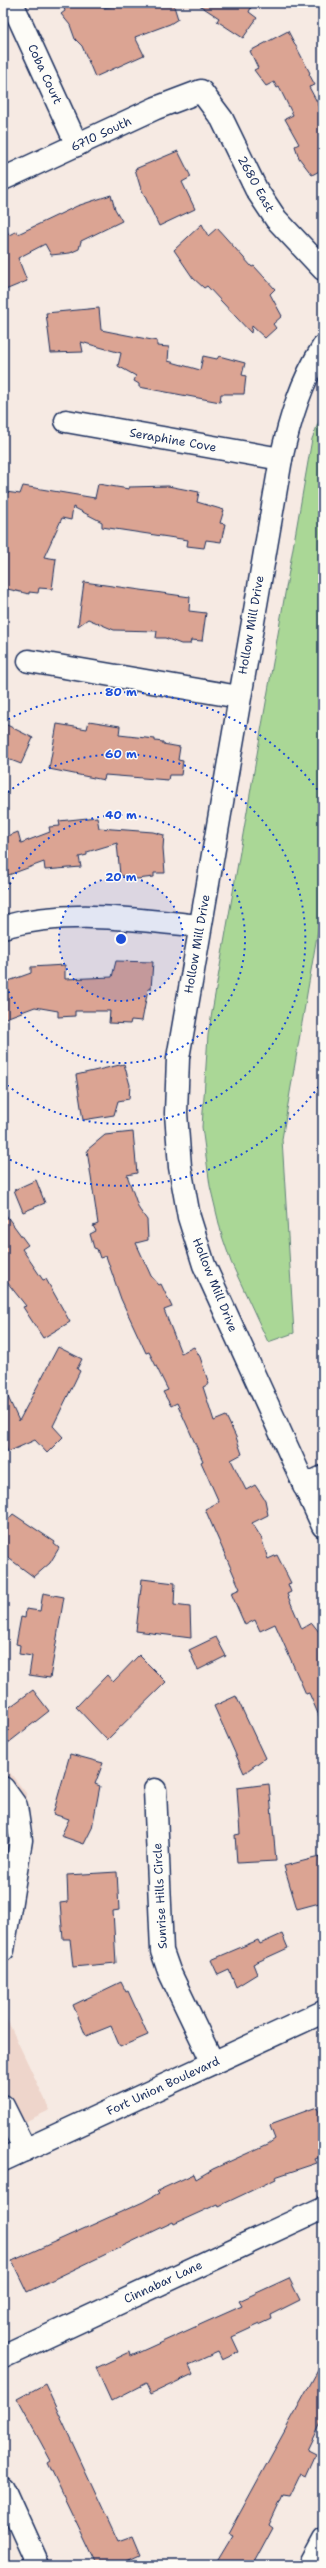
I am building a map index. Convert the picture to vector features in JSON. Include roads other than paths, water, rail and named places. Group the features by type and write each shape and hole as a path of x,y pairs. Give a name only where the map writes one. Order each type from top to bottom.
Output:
{"street":[{"name":"Coba Court","path":"12,3 77,145"},
{"name":"6710 South","path":"3,179 156,108 200,91"},
{"name":"2680 East","path":"200,91 222,119 256,190 276,219 323,269"},
{"name":"Hollow Mill Drive","path":"323,347 300,390 289,423 280,459 178,1058 176,1112 180,1167 189,1218 204,1265 314,1482 323,1526"},
{"name":"Seraphine Cove","path":"66,421 280,459"},
{"path":"29,661 239,697"},
{"path":"3,927 47,919 89,916 130,917 200,926"},
{"path":"3,1788 16,1806 21,1840 8,1896 3,1950"},
{"name":"Sunrise Hills Circle","path":"155,1790 162,1951 169,1971 213,2064"},
{"name":"Fort Union Boulevard","path":"3,2160 323,2012"},
{"path":"3,2106 25,2150"},
{"name":"Cinnabar Lane","path":"3,2357 323,2208"},
{"path":"3,2488 38,2565"},
{"path":"309,2565 323,2539"}]}
